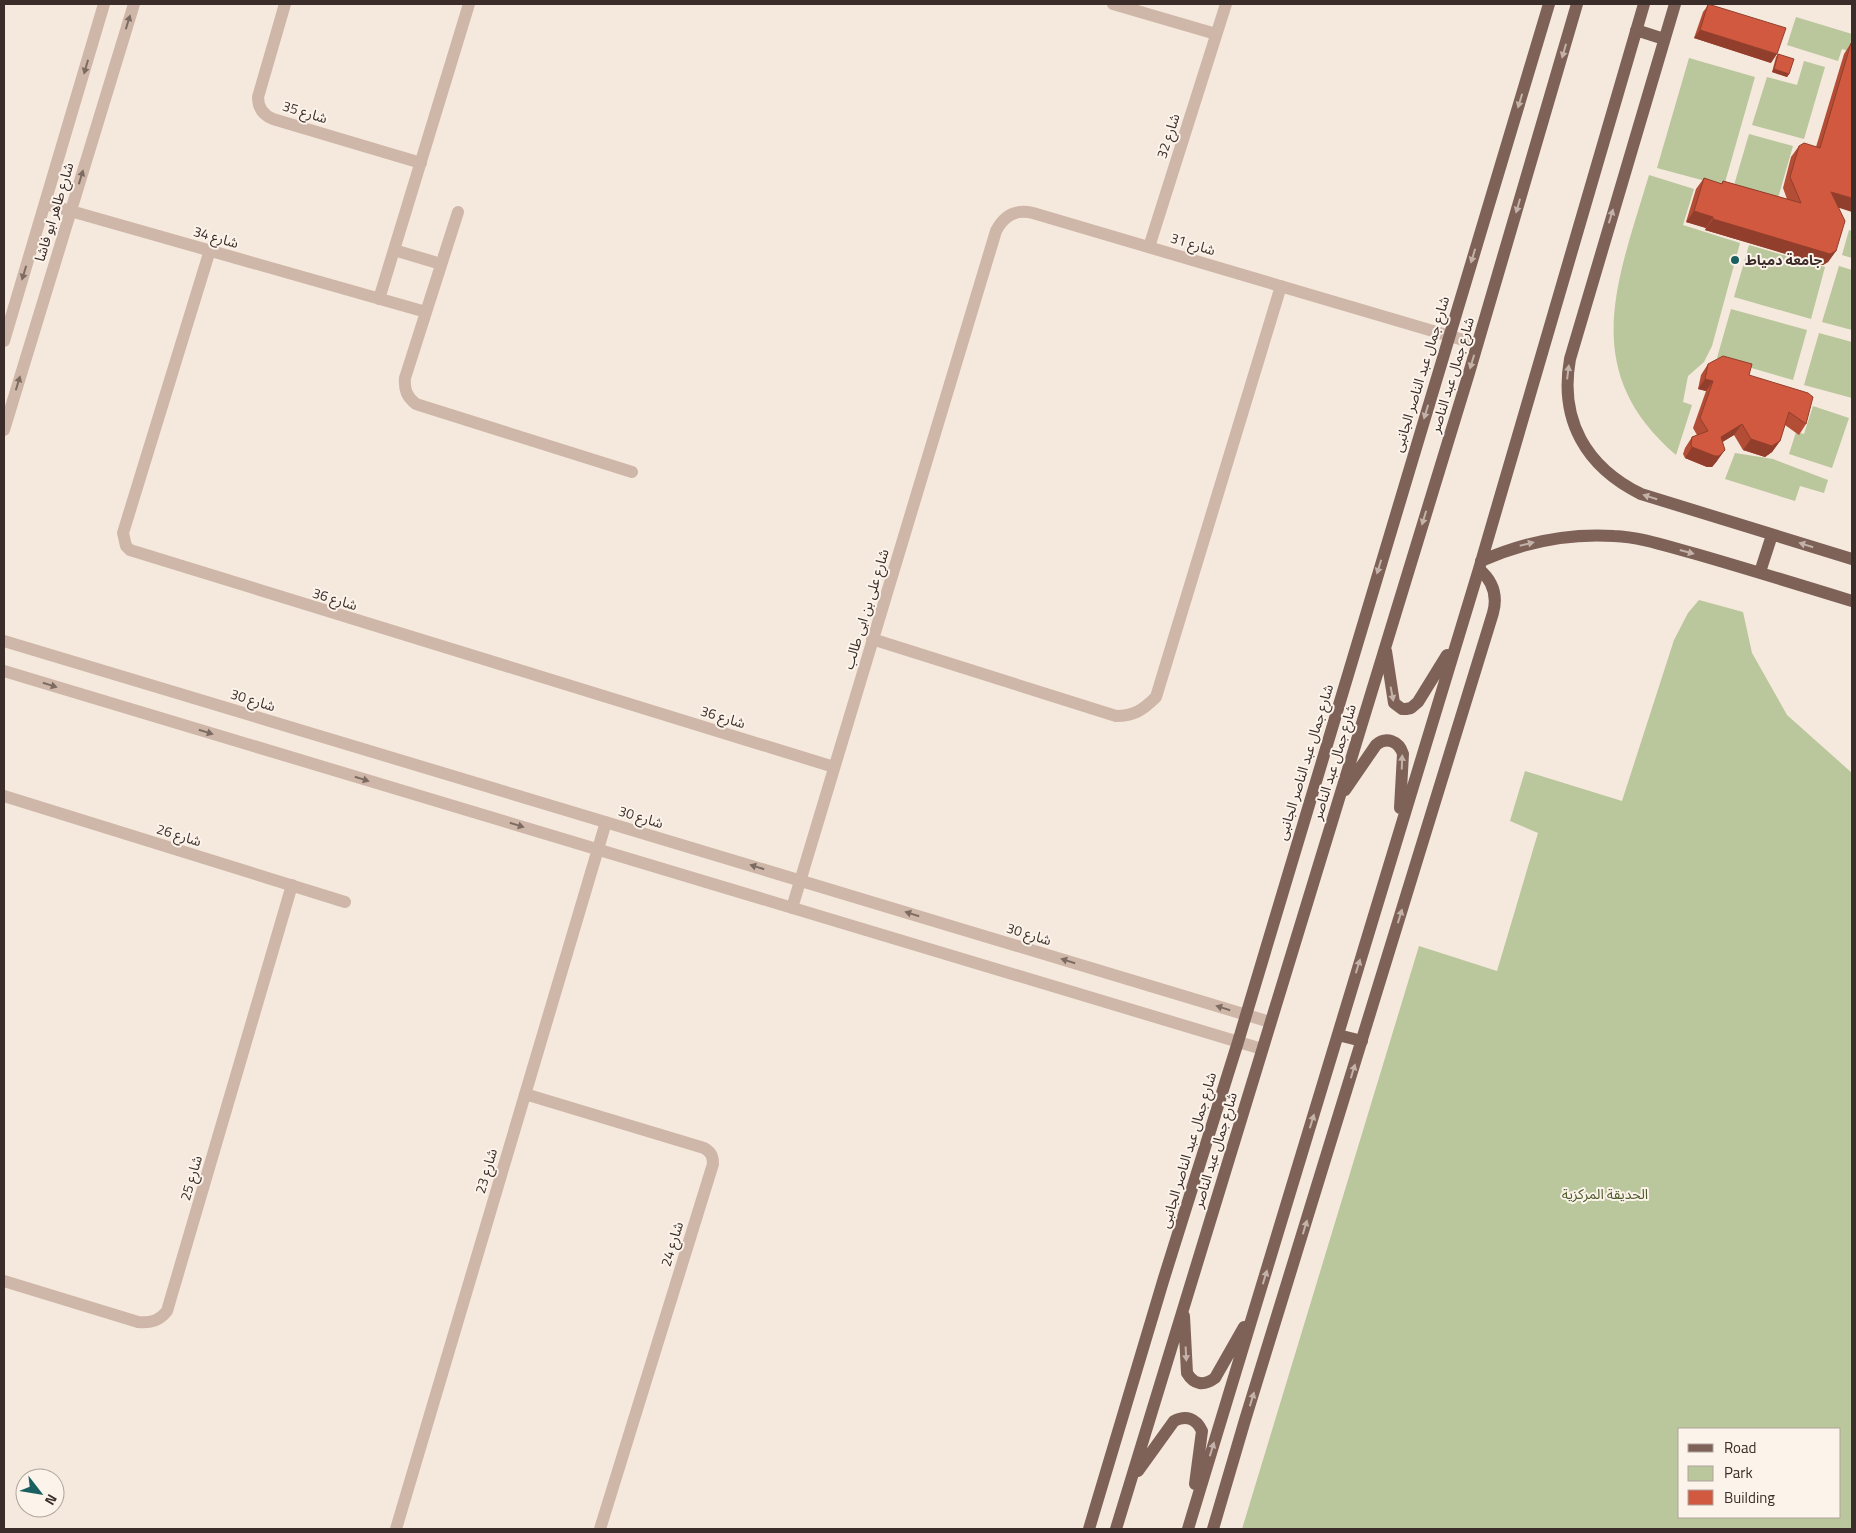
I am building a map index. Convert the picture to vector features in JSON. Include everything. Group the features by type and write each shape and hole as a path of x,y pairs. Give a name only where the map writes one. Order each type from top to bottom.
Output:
{"main road":[{"name":"شارع جمال عبد الناصر الجانبى","path":"1089,1529 1164,1278 1238,1042 1549,4"},
{"name":"شارع جمال عبد الناصر","path":"1116,1529 1477,344 1577,4"},
{"path":"1189,1524 1480,565 1644,4"},
{"path":"1675,4 1570,359 1567,376 1569,408 1580,439 1589,453 1600,466 1626,487 1642,494 1852,560"},
{"path":"1636,30 1664,39"},
{"path":"1760,572 1772,535"},
{"path":"1480,565 1518,546 1576,536 1616,536 1635,538 1760,572 1852,601"},
{"path":"1213,1529 1496,604 1490,580 1480,565"},
{"path":"1385,646 1392,699 1398,706 1406,709 1411,708 1418,702 1456,640"},
{"path":"1338,800 1376,745 1382,740 1394,741 1400,747 1403,754 1400,828"},
{"path":"1338,1035 1362,1041"},
{"path":"1184,1306 1187,1373 1190,1379 1196,1383 1203,1384 1215,1378 1255,1309"},
{"path":"1131,1480 1174,1421 1180,1418 1194,1420 1199,1424 1202,1431 1189,1524"}],"street":[{"name":"شارع طاهر ابو فاشا","path":"4,341 104,4"},
{"name":"شارع طاهر ابو فاشا","path":"4,430 134,4"},
{"name":"شارع 35","path":"285,4 258,97 263,113 273,119 421,163"},
{"path":"379,299 469,4"},
{"path":"1113,4 1216,34"},
{"name":"شارع 32","path":"1149,247 1226,4"},
{"name":"شارع 34","path":"46,204 426,312"},
{"path":"458,212 405,378 406,394 416,404 632,472"},
{"name":"شارع 31","path":"969,319 999,224 1011,214 1018,212 1033,213 1477,344"},
{"name":"شارع 36","path":"210,250 123,533 126,546 130,550 834,766"},
{"path":"394,250 441,264"},
{"path":"872,639 1116,716 1127,716 1147,706 1156,697 1281,286"},
{"name":"شارع على بن ابى طالب","path":"792,908 969,319"},
{"name":"شارع 30","path":"4,640 1270,1022"},
{"path":"4,671 1262,1049"},
{"name":"شارع 26","path":"4,796 345,902"},
{"name":"شارع 23","path":"396,1529 606,822"},
{"name":"شارع 25","path":"4,1281 138,1322 154,1321 168,1311 292,886"},
{"name":"شارع 24","path":"525,1094 704,1148 713,1159 600,1529"}],"green space":[{"path":"1796,17 1852,34 1852,52 1842,49 1838,61 1787,45"},
{"path":"1689,58 1755,77 1724,186 1657,168"},
{"path":"1804,61 1825,67 1804,139 1752,125 1767,77 1797,85"},
{"path":"1749,134 1793,146 1776,205 1732,192"},
{"path":"1649,175 1694,189 1683,225 1740,243 1712,346 1704,362 1688,376 1683,402 1692,405 1676,455 1645,423 1626,390 1616,357 1614,322 1618,287 1626,251"},
{"path":"1849,230 1852,231 1852,258 1842,255"},
{"path":"1749,245 1825,267 1811,319 1734,297"},
{"path":"1839,266 1852,270 1852,330 1822,322"},
{"path":"1731,309 1807,330 1793,380 1717,358"},
{"path":"1819,333 1852,342 1852,398 1804,385"},
{"path":"1813,406 1849,418 1832,468 1789,454 1796,432 1804,434"},
{"path":"1735,453 1773,459 1828,480 1824,493 1800,486 1795,501 1725,479"},
{"name":"الحديقة المركزية","path":"1699,600 1743,612 1752,653 1787,715 1852,773 1852,1529 1242,1529 1419,946 1497,971 1538,833 1510,821 1525,771 1622,801 1674,640 1688,613"}],"building":[{"path":"1708,4 1786,28 1777,54 1700,30"},
{"path":"1851,43 1852,198 1831,192 1845,221 1836,251 1830,254 1713,219 1713,217 1694,211 1704,178 1722,184 1723,181 1801,203 1790,177 1799,146 1804,143 1820,148"},
{"path":"1778,54 1794,59 1789,74 1774,69"},
{"path":"1723,356 1752,364 1749,375 1808,393 1813,397 1806,424 1789,412 1780,441 1772,446 1751,439 1742,424 1721,437 1725,450 1719,456 1692,447 1692,437 1708,431 1700,418 1713,381 1705,379 1708,364"}],"place":[{"name":"جامعة دمياط","path":"1735,260"}]}
